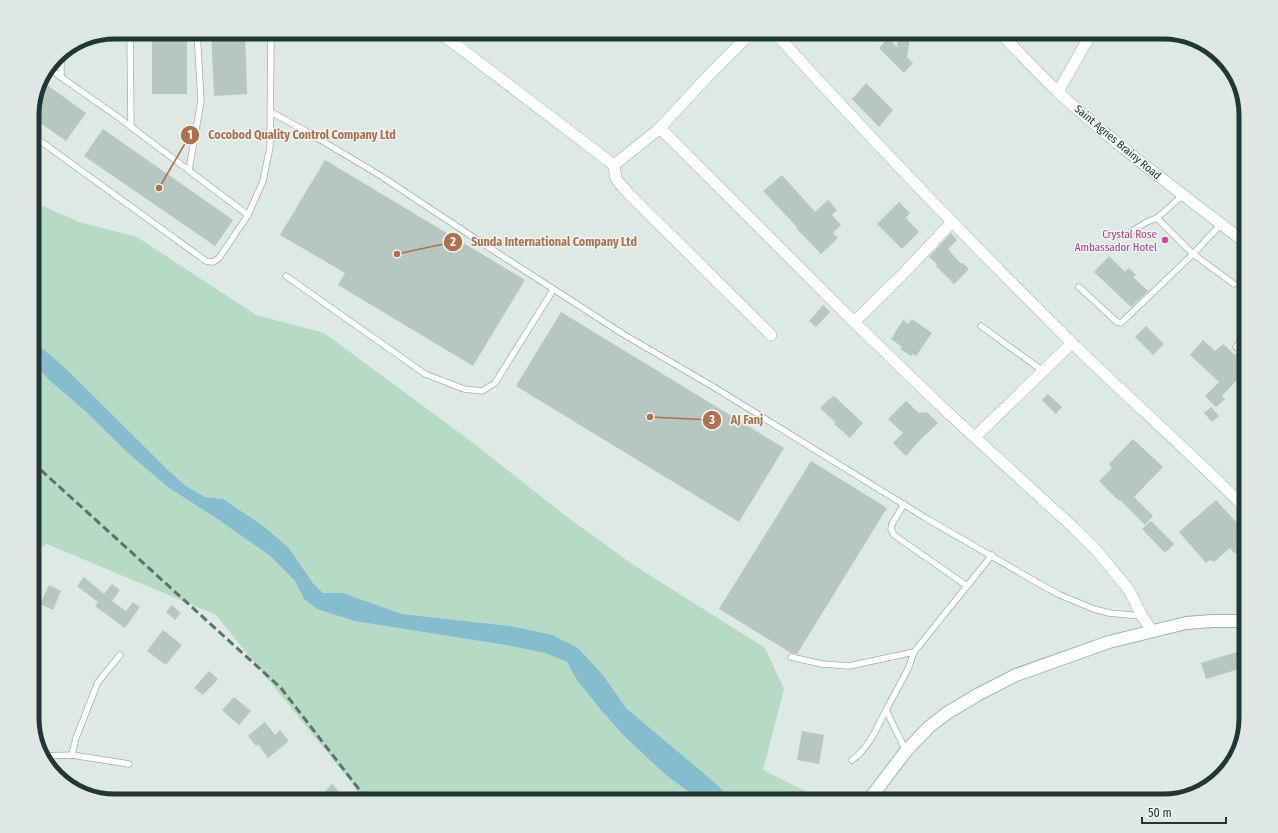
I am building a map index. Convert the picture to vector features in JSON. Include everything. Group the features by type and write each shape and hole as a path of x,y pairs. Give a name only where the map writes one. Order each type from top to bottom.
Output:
{"main road":[{"path":"873,794 906,751 929,726 947,713 979,694 1016,675 1109,642 1152,631 1186,623 1239,621"}],"street":[{"path":"448,39 614,165 616,179 627,192 770,335"},
{"path":"614,165 660,128 708,76 745,39"},
{"path":"780,39 860,127 952,222 1072,343 1162,427 1239,502"},
{"name":"Saint Agnes Brainy Road","path":"1006,39 1058,92 1137,160 1239,238"},
{"path":"1058,92 1088,39"},
{"path":"660,128 854,322 940,405 1096,550 1129,590 1142,616 1152,631"},
{"path":"854,322 904,273 952,222"},
{"path":"975,437 1072,343"}],"lane":[{"path":"130,39 131,127"},
{"path":"189,170 201,101 197,39"},
{"path":"39,140 206,261 213,262 219,258 248,215 263,181 270,146 271,39"},
{"path":"61,61 61,77"},
{"path":"53,72 131,127 248,215"},
{"path":"271,112 381,176 553,290 623,334 712,386 904,504 1060,595 1094,609 1109,613 1142,616"},
{"path":"1132,231 1157,218 1183,195"},
{"path":"1157,218 1193,254 1234,284"},
{"path":"1079,287 1121,323 1193,254 1221,224"},
{"path":"286,276 425,374 464,389 482,391 495,383 553,290"},
{"path":"981,326 1043,371"},
{"path":"1236,347 1239,343"},
{"path":"904,504 890,529 894,535 967,586"},
{"path":"852,760 866,747 908,669 914,652 992,555"},
{"path":"791,656 822,664 849,666 914,652"},
{"path":"72,755 76,738 98,682 120,655"},
{"path":"886,710 906,751"},
{"path":"49,756 72,755 129,764"}],"green space":[{"path":"39,204 79,222 137,237 256,315 324,333 472,442 567,517 632,564 765,648 784,689 763,770 811,794 727,794 626,708 603,675 578,648 510,626 402,614 343,593 323,593 313,583 288,547 262,525 223,499 205,497 186,486 63,367 39,346"},
{"path":"39,369 49,380 85,411 130,455 169,488 216,518 269,555 295,581 304,599 317,609 354,621 505,645 545,653 567,662 576,679 625,737 667,776 691,794 359,794 216,615 47,544 39,549"}],"water":[{"path":"39,346 63,366 186,486 205,497 223,499 262,525 288,547 313,583 323,593 343,593 402,614 510,626 552,635 578,648 603,675 626,708 727,794 691,794 667,776 625,737 600,709 576,679 567,662 545,653 505,645 354,621 317,609 304,599 295,581 269,555 216,518 169,488 130,455 85,411 49,380 39,369"}],"building":[{"path":"152,39 187,39 187,94 152,94"},
{"path":"211,39 245,39 247,94 214,96"},
{"path":"887,39 897,47 898,39 910,39 907,57 913,63 904,73 879,48"},
{"path":"866,83 893,110 879,127 852,99"},
{"path":"46,84 86,113 66,141 39,122 39,110"},
{"path":"103,129 233,220 215,246 84,156"},
{"path":"325,160 525,280 473,366 338,285 345,273 280,235"},
{"path":"782,175 815,212 828,200 837,210 832,215 841,225 833,233 838,238 821,254 763,191"},
{"path":"899,202 910,213 906,218 919,232 902,249 877,224"},
{"path":"951,233 957,240 948,249 960,263 963,263 969,269 954,284 929,257"},
{"path":"1109,256 1125,272 1129,268 1136,275 1133,277 1148,291 1131,307 1094,272"},
{"path":"823,305 830,312 816,327 809,321"},
{"path":"561,312 784,448 739,522 516,386"},
{"path":"912,319 932,333 916,356 913,354 911,356 900,349 902,347 891,339 903,320 908,324"},
{"path":"1146,326 1164,344 1153,355 1135,337"},
{"path":"1203,340 1215,351 1223,344 1235,355 1239,354 1239,378 1222,396 1225,399 1216,407 1205,396 1219,382 1190,355"},
{"path":"1048,394 1062,407 1056,414 1042,400"},
{"path":"834,396 863,423 850,438 835,425 834,421 820,408"},
{"path":"906,401 919,413 927,412 938,423 906,456 893,443 903,433 888,419"},
{"path":"1211,407 1219,416 1212,422 1204,413"},
{"path":"1133,439 1163,467 1134,497 1153,516 1145,525 1099,481 1112,468 1109,464"},
{"path":"811,461 887,508 797,654 791,653 719,609"},
{"path":"1216,500 1239,525 1239,550 1235,554 1230,548 1214,562 1210,560 1206,563 1179,532"},
{"path":"1151,521 1174,544 1165,553 1142,529"},
{"path":"84,577 104,594 112,584 120,590 112,601 126,611 133,602 140,607 125,628 95,606 98,602 77,586"},
{"path":"49,585 61,591 53,610 40,604"},
{"path":"172,605 181,613 175,620 166,612"},
{"path":"163,630 182,645 166,665 147,651"},
{"path":"1239,651 1239,669 1206,679 1201,663"},
{"path":"209,671 218,679 203,695 194,688"},
{"path":"234,697 251,711 239,725 222,710"},
{"path":"265,722 275,735 280,730 289,741 268,758 258,744 256,746 248,736"},
{"path":"802,731 824,735 819,764 797,760"},
{"path":"332,784 341,794 322,794"}],"railway":[{"path":"39,468 281,688 363,794"}],"place":[{"name":"Cocobod Quality Control Company Ltd","path":"159,188"},
{"name":"Crystal Rose Ambassador Hotel","path":"1165,240"},
{"name":"Sunda International Company Ltd","path":"397,254"},
{"name":"AJ Fanj","path":"650,417"}]}
